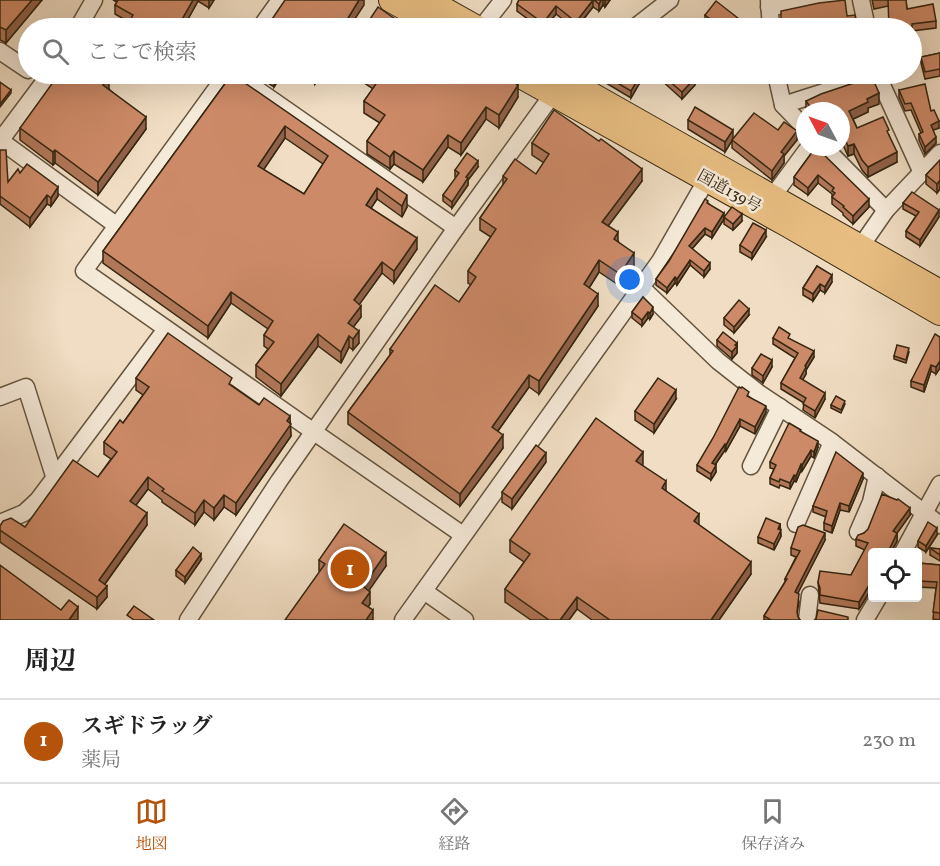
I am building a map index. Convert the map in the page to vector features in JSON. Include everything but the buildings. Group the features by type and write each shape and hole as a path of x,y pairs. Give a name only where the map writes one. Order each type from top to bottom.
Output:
{"highway":[{"path":"391,0 422,18"},
{"path":"427,0 460,18"},
{"name":"国道139号","path":"569,84 707,179 940,313"},
{"name":"国道139号","path":"570,84 940,292"}],"street":[{"path":"84,18 94,0"},
{"path":"267,18 280,0"},
{"path":"487,18 502,0"},
{"path":"646,18 670,0"},
{"path":"769,4 834,0"},
{"path":"861,0 865,18"},
{"path":"0,51 18,63"},
{"path":"38,84 0,141 116,225"},
{"path":"220,84 84,271 463,535"},
{"path":"249,84 456,228"},
{"path":"188,620 279,481 560,84"},
{"path":"778,84 783,105 796,119"},
{"path":"783,105 847,84"},
{"path":"882,84 922,173"},
{"path":"861,246 886,210 940,153"},
{"path":"773,196 802,156"},
{"path":"833,156 886,210"},
{"path":"403,620 660,261 707,179"},
{"path":"641,287 718,361 760,394 832,442 940,525"},
{"path":"0,523 24,513 38,500 166,329"},
{"path":"0,397 24,381 55,479"},
{"path":"751,466 780,407"},
{"path":"796,524 832,442"},
{"path":"858,532 871,502 877,476"},
{"path":"905,548 940,484"},
{"path":"424,591 465,620"},
{"path":"807,620 810,595"},
{"path":"865,620 875,602"}],"place":[{"name":"スギドラッグ","path":"350,569"}]}
